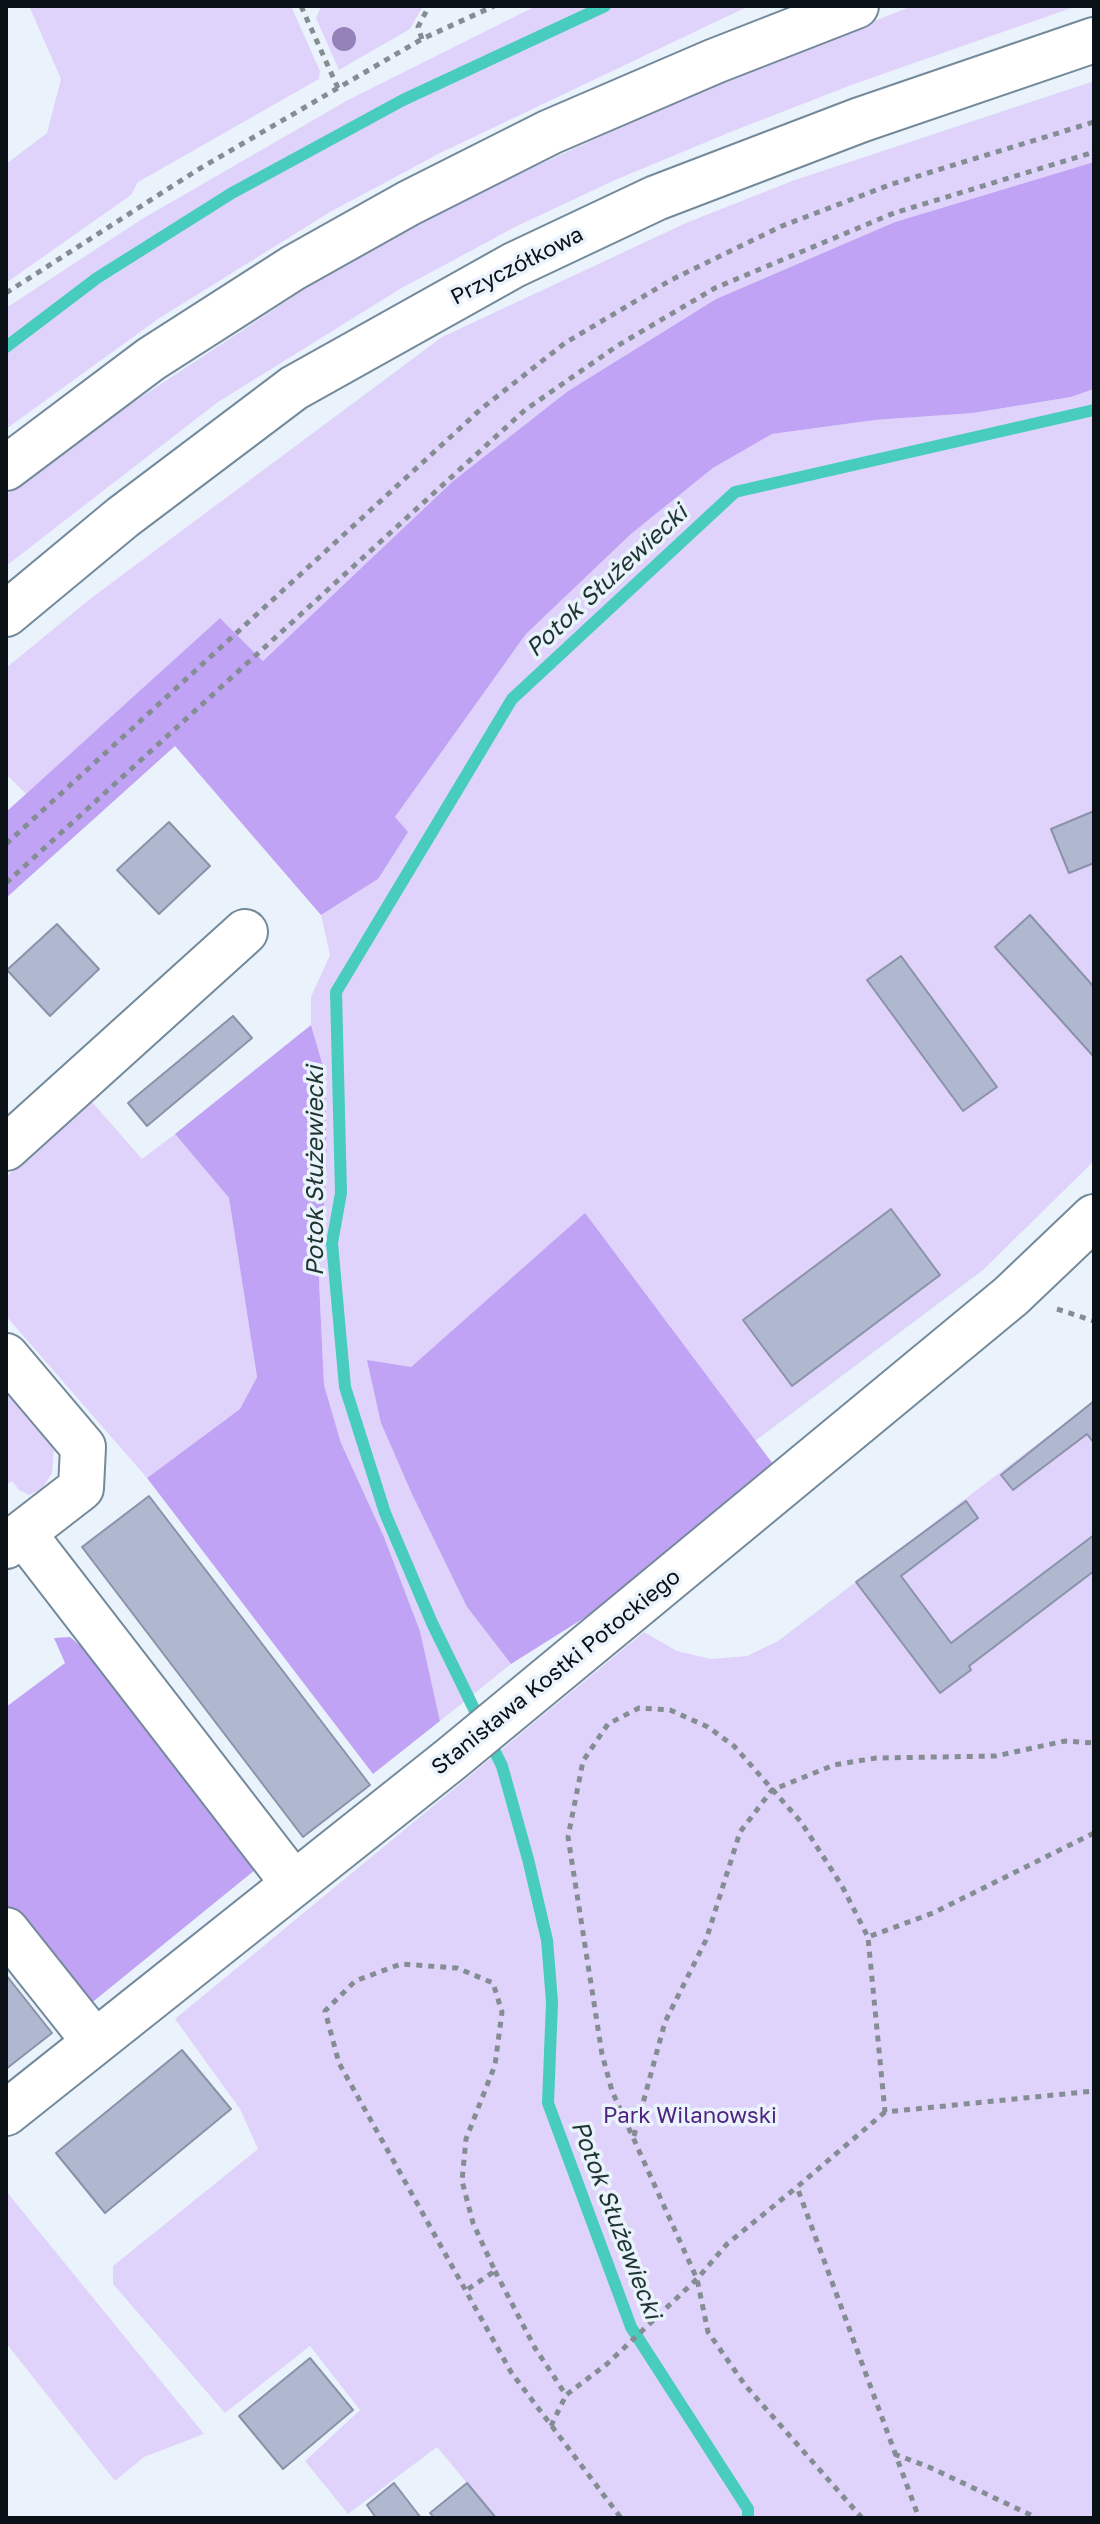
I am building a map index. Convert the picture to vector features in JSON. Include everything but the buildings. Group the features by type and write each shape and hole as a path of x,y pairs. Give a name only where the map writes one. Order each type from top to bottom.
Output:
{"main road":[{"path":"6,468 151,359 293,268 409,203 564,126 715,61 856,6"},
{"name":"Przyczółkowa","path":"6,614 123,517 294,388 501,272 656,198 860,120 1094,40"},
{"path":"6,1148 245,932"},
{"name":"Stanisława Kostki Potockiego","path":"6,2113 451,1759 1011,1296 1094,1217"},
{"path":"6,1356 83,1447 81,1488 14,1539 294,1884"},
{"path":"6,1930 95,2042"}],"path":[{"path":"301,6 338,88"},
{"path":"422,39 418,27 429,6"},
{"path":"6,293 199,169 422,39 494,6"},
{"path":"6,844 481,409 565,343 671,280 782,226 892,184 1094,122"},
{"path":"6,883 525,410 617,346 715,288 894,213 1094,152"},
{"path":"862,2518 745,2385 708,2332 697,2279 612,2091 602,2054 568,1837 583,1761 608,1724 639,1708 670,1710 708,1727 734,1746 801,1822 842,1886 868,1937 885,2112"},
{"path":"633,2137 665,2022 706,1940 740,1832 772,1790 834,1765 876,1758 996,1756 1065,1741 1094,1743"},
{"path":"868,1937 933,1913 1094,1833"},
{"path":"566,2395 535,2348 495,2271 473,2223 462,2181 466,2139 495,2065 502,2012 493,1983 457,1968 401,1964 355,1981 325,2011 339,2063 468,2289 511,2372 621,2518"},
{"path":"551,2426 566,2395 607,2364 697,2279 727,2244 885,2112 1094,2091"},
{"path":"797,2187 919,2518"},
{"path":"468,2289 495,2271"},
{"path":"893,2454 929,2467 1037,2518"}],"green space":[{"path":"29,6 291,6 320,71 319,79 138,182 131,195 6,283 6,164 47,133 61,79"},
{"path":"321,6 423,6 410,29 339,70 316,18"},
{"path":"536,6 749,6 440,153 330,212 158,319 6,429 6,308 142,219 348,100"},
{"path":"912,6 1077,6 854,84 733,131 615,180 515,227 400,289 218,402 6,566 6,495 120,411 314,283 419,224 534,167 704,89"},
{"path":"1094,81 1094,162 895,222 716,299 568,391 453,481 263,661 220,618 26,794 6,774 6,668 90,599 442,337 686,223 792,181"},
{"path":"1094,389 1094,1161 983,1270 755,1441 585,1214 411,1367 467,1607 511,1664 440,1721 420,1631 384,1537 341,1443 324,1385 319,1280 327,1165 325,1073 311,1025 311,997 330,955 321,915 378,879 395,817 526,634 631,534 713,468 772,434 875,420 973,413 1071,397"},
{"path":"92,1102 142,1159 175,1134 229,1198 257,1377 240,1409 147,1478 6,1316 6,1177"},
{"path":"6,1388 54,1448 52,1473 42,1489 29,1495 19,1490 12,1481 6,1485"},
{"name":"Park Wilanowski","path":"1094,1401 1094,2518 496,2518 437,2447 348,2514 305,2461 360,2410 310,2346 225,2413 113,2284 113,2266 258,2149 240,2109 175,2019 644,1632 677,1651 711,1659 747,1656 778,1641"},
{"path":"6,2191 204,2434 144,2457 115,2481 6,2343"}],"shaded area":[{"path":"1094,162 1094,389 1071,397 973,413 875,420 772,434 713,468 631,534 526,634 395,817 408,832 378,879 321,915 175,746 6,898 6,812 220,618 263,661 453,481 568,391 716,299 895,222"},
{"path":"311,1025 325,1073 327,1165 319,1280 324,1385 341,1443 384,1537 420,1631 440,1721 373,1774 147,1478 240,1409 257,1377 229,1198 175,1134"},
{"path":"585,1213 776,1468 619,1596 511,1664 467,1607 412,1494 381,1423 367,1360 411,1367"},
{"path":"70,1637 83,1648 255,1870 84,2009 6,1909 6,1707 65,1663 54,1638"}],"waterway":[{"path":"6,347 97,278 232,193 403,100 605,6"},
{"name":"Potok Służewiecki","path":"748,2518 748,2509 631,2327 548,2103 552,2002 547,1940 502,1766 432,1623 385,1513 345,1387 332,1243 341,1193 336,992 512,699 735,492 1094,410"}]}
